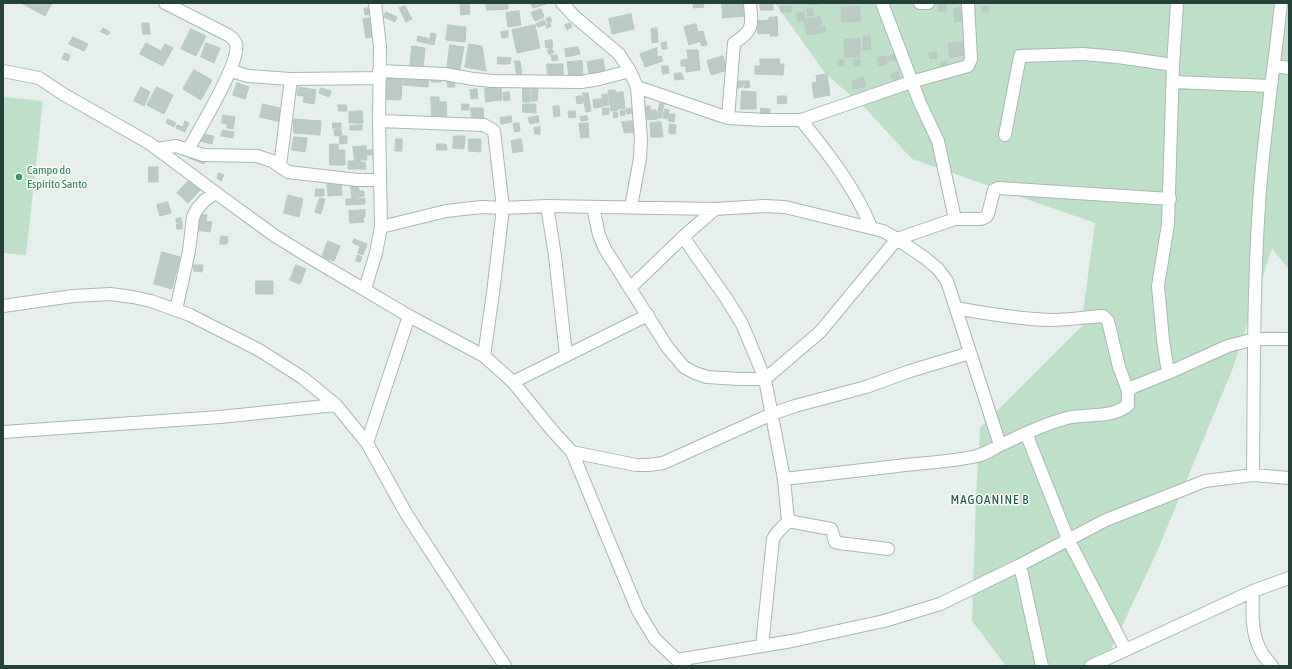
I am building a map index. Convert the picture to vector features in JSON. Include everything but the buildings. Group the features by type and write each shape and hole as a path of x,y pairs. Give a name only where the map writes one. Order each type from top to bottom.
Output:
{"street":[{"path":"165,3 228,34 236,43 236,52 231,71 188,150"},
{"path":"365,289 376,253 381,227 379,121 380,47 375,3"},
{"path":"562,3 574,16 619,54 630,71 637,87 641,139 640,158 631,207"},
{"path":"728,118 734,43 746,35 751,28 750,3"},
{"path":"882,3 911,82 938,141 955,219"},
{"path":"920,3 928,3"},
{"path":"637,87 728,118 801,120 911,82 968,66 971,59 968,3"},
{"path":"1168,373 1158,286 1168,224 1170,199 1173,65 1177,3"},
{"path":"1253,475 1259,206 1264,145 1271,86 1275,66 1281,3"},
{"path":"1004,135 1020,56 1082,54 1118,57 1173,65"},
{"path":"1275,66 1289,68"},
{"path":"3,71 39,78 63,94 149,143 216,194 275,236 409,316 484,356 513,382 551,429 572,452 638,611 655,639 681,663 884,621 940,604 1020,565 1106,520 1205,480 1253,475 1289,478"},
{"path":"231,71 248,76 291,79 380,74 445,74 492,81 581,82 630,71"},
{"path":"280,166 291,79"},
{"path":"1173,82 1271,86"},
{"path":"801,120 833,160 865,213 871,227"},
{"path":"379,121 484,125 494,131 503,208 494,293 484,356"},
{"path":"157,149 176,146 203,155 257,156 272,161 288,172 358,180 380,180"},
{"path":"593,207 599,235 605,249 648,314 668,348 684,367 707,377 765,379 820,332 896,238 955,219 981,219 986,217 994,190 998,188 1170,199"},
{"path":"176,310 189,251 193,217 197,209 205,200 216,194"},
{"path":"547,206 555,256 566,355"},
{"path":"381,227 446,211 482,207 631,207 715,210 758,206 785,207 883,231 896,238 938,269 947,281 1000,445"},
{"path":"630,288 683,236 715,210"},
{"path":"683,236 742,324 765,379 772,414 784,478 788,521 777,531 773,539 762,646"},
{"path":"3,306 73,296 110,294 151,301 190,315 259,350 303,378 336,405 367,442 407,515 505,666"},
{"path":"784,478 977,456 991,452 1000,445 1026,433 1068,418 1111,413 1121,410 1128,405 1128,392 1119,367 1108,321 1103,316 1053,320 1024,319 991,315 956,308"},
{"path":"513,382 648,314"},
{"path":"367,442 409,316"},
{"path":"1128,392 1133,387 1228,346 1255,339 1289,340"},
{"path":"572,452 636,465 649,466 663,463 772,414 795,406 866,387 910,371 970,353"},
{"path":"3,432 220,417 336,405"},
{"path":"1026,433 1068,539 1125,649"},
{"path":"788,521 831,529 835,542 888,549"},
{"path":"1020,565 1042,666"},
{"path":"1091,666 1253,591 1289,578"},
{"path":"1253,591 1252,619 1257,640 1262,653 1272,666"}],"green space":[{"path":"775,3 1289,3 1289,270 1272,248 1233,368 1156,554 1103,666 1006,666 972,621 980,428 1081,327 1095,223 912,159 866,109 825,73"},
{"name":"Campo do Espirito Santo","path":"3,97 43,101 26,255 3,253"}],"place":[{"name":"Campo do Espirito Santo","path":"19,177"}],"district":[{"name":"MAGOANINE B","path":"990,500"}]}
